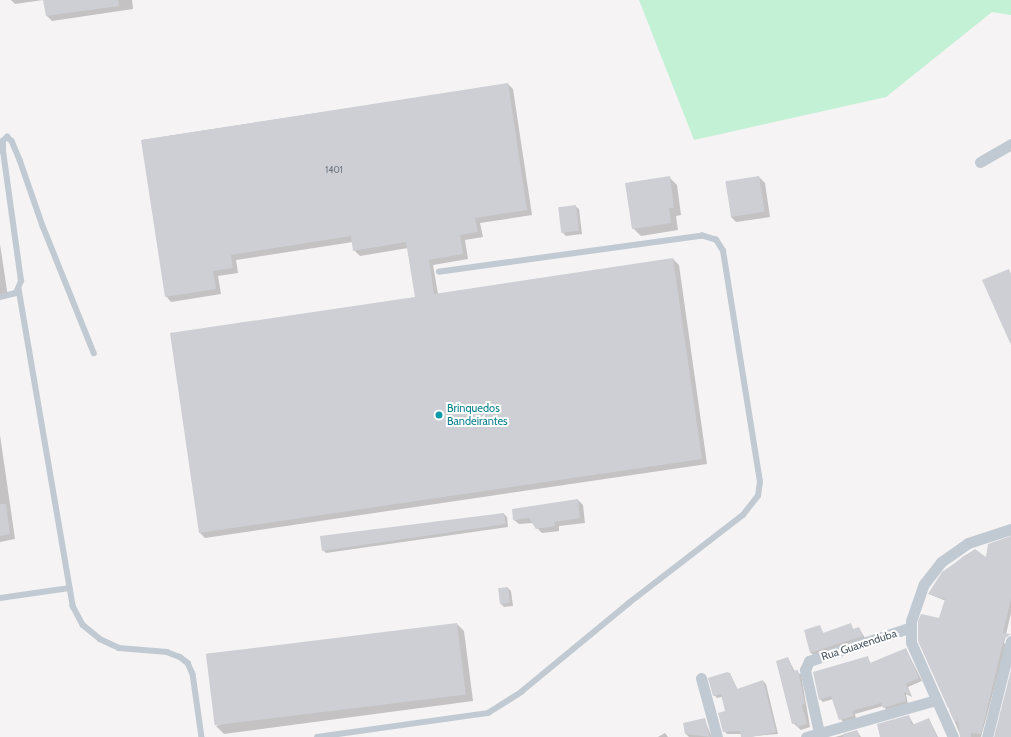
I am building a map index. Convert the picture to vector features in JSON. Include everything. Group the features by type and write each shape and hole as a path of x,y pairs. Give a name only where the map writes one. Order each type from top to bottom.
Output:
{"street":[{"path":"980,162 1011,144"},
{"path":"953,737 911,642 910,628 924,584 941,562 968,543 1011,529"},
{"name":"Rua Guaxenduba","path":"820,735 805,670 809,661 910,628"},
{"path":"987,737 1011,641"},
{"path":"701,678 717,737"},
{"path":"806,737 820,735 936,700"}],"lane":[{"path":"94,353 43,226 18,154 12,141 7,137 4,141 3,152 21,281 19,289 73,606 83,625 100,639 119,648 167,652 180,657 188,664 193,674 202,737"},
{"path":"317,737 488,713 521,692 629,603 743,516 758,496 760,482 723,251 716,240 703,236 438,272"},
{"path":"0,297 12,295 19,289"},
{"path":"0,598 69,588"}],"green space":[{"path":"639,0 1011,0 1011,15 992,12 886,97 694,140"}],"building":[{"path":"43,0 118,0 119,6 46,16"},
{"name":"Brinquedos Bandeirantes","path":"508,83 527,210 475,218 478,232 460,235 463,254 429,260 434,294 673,258 702,459 199,533 170,333 415,297 406,242 353,251 351,236 231,255 233,268 213,271 216,289 165,297 141,140"},
{"path":"670,176 674,208 669,208 671,223 632,229 625,183"},
{"path":"759,176 765,212 731,217 725,181"},
{"path":"576,205 579,231 561,233 558,207"},
{"path":"1009,269 1011,274 1011,345 982,280"},
{"path":"578,499 580,518 554,522 555,526 536,529 529,518 513,520 512,509"},
{"path":"0,504 6,504 10,534 0,536"},
{"path":"504,513 506,524 322,551 320,536"},
{"path":"1011,536 1011,599 1003,633 1011,634 1004,639 981,734 971,733 971,737 960,737 958,722 954,721 949,710 951,709 948,708 918,641 918,621 921,614 939,618 945,599 928,594 942,572 975,549 986,557 988,544"},
{"path":"508,587 510,603 500,604 498,588"},
{"path":"457,623 466,694 215,725 206,654"},
{"path":"851,623 853,629 859,627 863,636 810,653 804,630 820,625 823,633"},
{"path":"906,648 919,678 906,684 911,695 904,692 906,701 883,708 881,703 852,711 854,716 839,720 831,696 819,700 813,672 868,656 870,663"},
{"path":"788,657 793,671 798,670 805,704 802,705 807,724 797,727 796,723 792,724 776,661"},
{"path":"1011,670 1011,737 994,737"},
{"path":"727,672 730,673 737,689 763,680 776,732 752,737 741,737 740,731 723,732 718,713 725,711 721,694 713,696 708,678"},
{"path":"909,715 912,725 929,718 937,737 880,737 877,724"},
{"path":"705,718 710,737 685,734 683,723"},
{"path":"857,730 859,737 843,737 843,734"}],"place":[{"name":"Brinquedos Bandeirantes","path":"439,415"}]}
